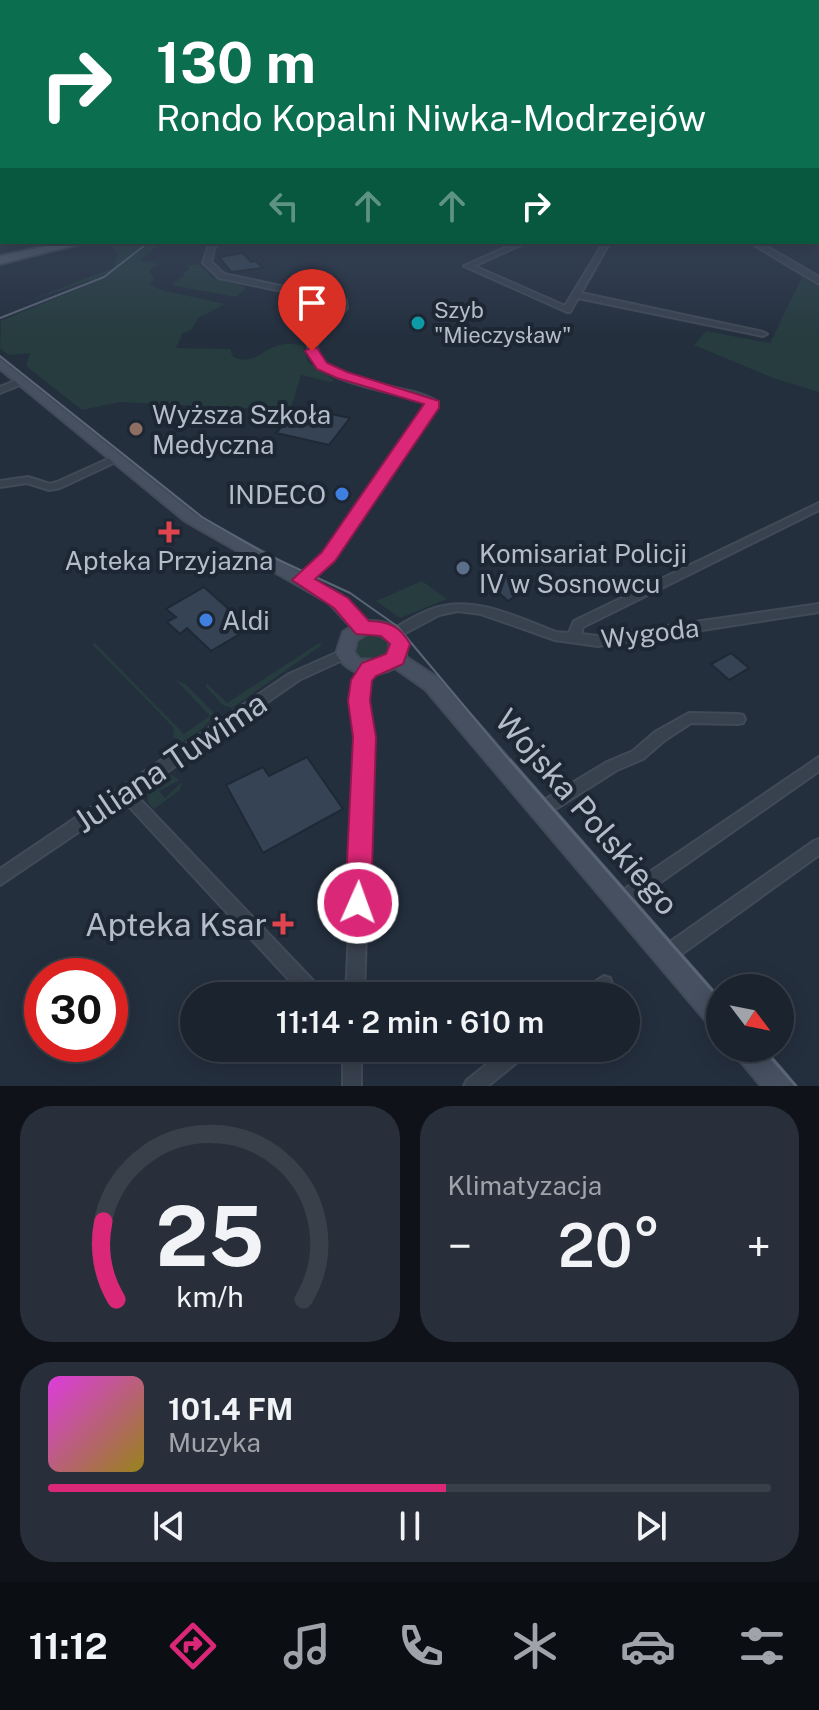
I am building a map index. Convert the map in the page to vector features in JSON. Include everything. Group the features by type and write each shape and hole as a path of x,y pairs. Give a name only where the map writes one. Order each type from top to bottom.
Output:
{"main road":[{"path":"0,260 72,244"},
{"path":"0,363 198,524 341,603 363,628"},
{"path":"378,627 394,634 400,649 395,659 366,674 345,654 349,637 363,628 378,627"},
{"name":"Wojska Polskiego","path":"395,659 432,684 706,1002"},
{"path":"758,1062 779,1086"}],"street":[{"path":"212,244 207,263 217,273 236,280 340,300 344,306 312,346 318,362 375,387 431,401 431,408 328,556 302,580"},
{"path":"519,244 468,266 567,310 606,244"},
{"path":"756,244 819,281"},
{"path":"577,295 763,334"},
{"path":"0,390 22,381"},
{"path":"0,484 28,480 49,487 60,485 117,458"},
{"path":"573,639 578,624 819,506"},
{"name":"Wygoda","path":"394,634 436,612 458,607 482,610 541,632 573,639 616,639 819,608"},
{"name":"Juliana Tuwima","path":"0,878 294,677 345,654"},
{"path":"356,982 365,737 359,701 366,674"},
{"path":"541,810 612,766 638,755 660,736 689,718 738,719"},
{"path":"619,902 819,763"},
{"path":"125,793 303,982"},
{"path":"666,955 819,846"},
{"path":"352,1062 352,1086"},
{"path":"473,1086 503,1062"}],"green space":[{"path":"110,244 144,244 118,265 100,277 20,304 113,268 118,254"},
{"path":"149,244 160,244 140,260 159,264 149,271 155,279 149,284 161,290 225,304 198,318 191,330 183,333 176,348 230,349 233,357 243,360 280,345 303,346 308,362 334,380 331,382 301,375 292,405 286,410 120,402 82,410 26,366 30,353 8,355 0,348 1,321 104,278"},
{"path":"198,264 213,278 245,289 236,297 171,285 190,268 185,266"},
{"path":"802,277 819,287 819,392 773,378 694,345 706,331 770,343"},
{"path":"422,581 447,599 400,618 376,601"},
{"path":"371,633 382,635 390,641 389,654 378,660 365,660 354,650 356,641"},
{"path":"95,643 184,734 210,716 176,680 185,684 213,712 209,722 182,742 173,737 174,728 92,644"},
{"path":"319,643 322,645 232,708 223,705 206,687 206,683 227,703"},
{"path":"172,775 180,780 159,791 165,798 182,782 180,790 154,809 148,802 147,793 156,782"}],"building":[{"path":"243,253 263,268 231,272 219,257"},
{"path":"299,407 350,418 329,445 276,433"},
{"path":"505,575 525,590 508,601 488,583"},
{"name":"Aldi","path":"204,587 250,628 211,651 187,628 180,634 167,622 176,617 166,609"},
{"path":"731,653 749,668 729,680 711,664"},
{"path":"307,757 343,809 263,853 226,785 263,767 269,776"}],"tram line":[{"path":"0,318 104,277 146,244"},
{"path":"0,356 202,517 268,555 350,593 397,626 511,762"},
{"path":"510,760 706,983"},
{"path":"775,1062 796,1086"}],"place":[{"name":"Szyb \"Mieczysław\"","path":"418,323"},
{"name":"Wyższa Szkoła Medyczna","path":"136,429"},
{"name":"INDECO","path":"342,494"},
{"name":"Apteka Przyjazna","path":"169,532"},
{"name":"Komisariat Policji IV w Sosnowcu","path":"463,568"},
{"name":"Aldi","path":"206,620"},
{"name":"Apteka Ksar","path":"283,924"}],"route":[{"path":"312,351 322,366 342,375 431,401 431,408 354,520 328,556 302,580 341,603 363,628 378,627 390,631 400,644 395,659 389,664 370,668 362,680 359,701 365,737 358,903"}]}
